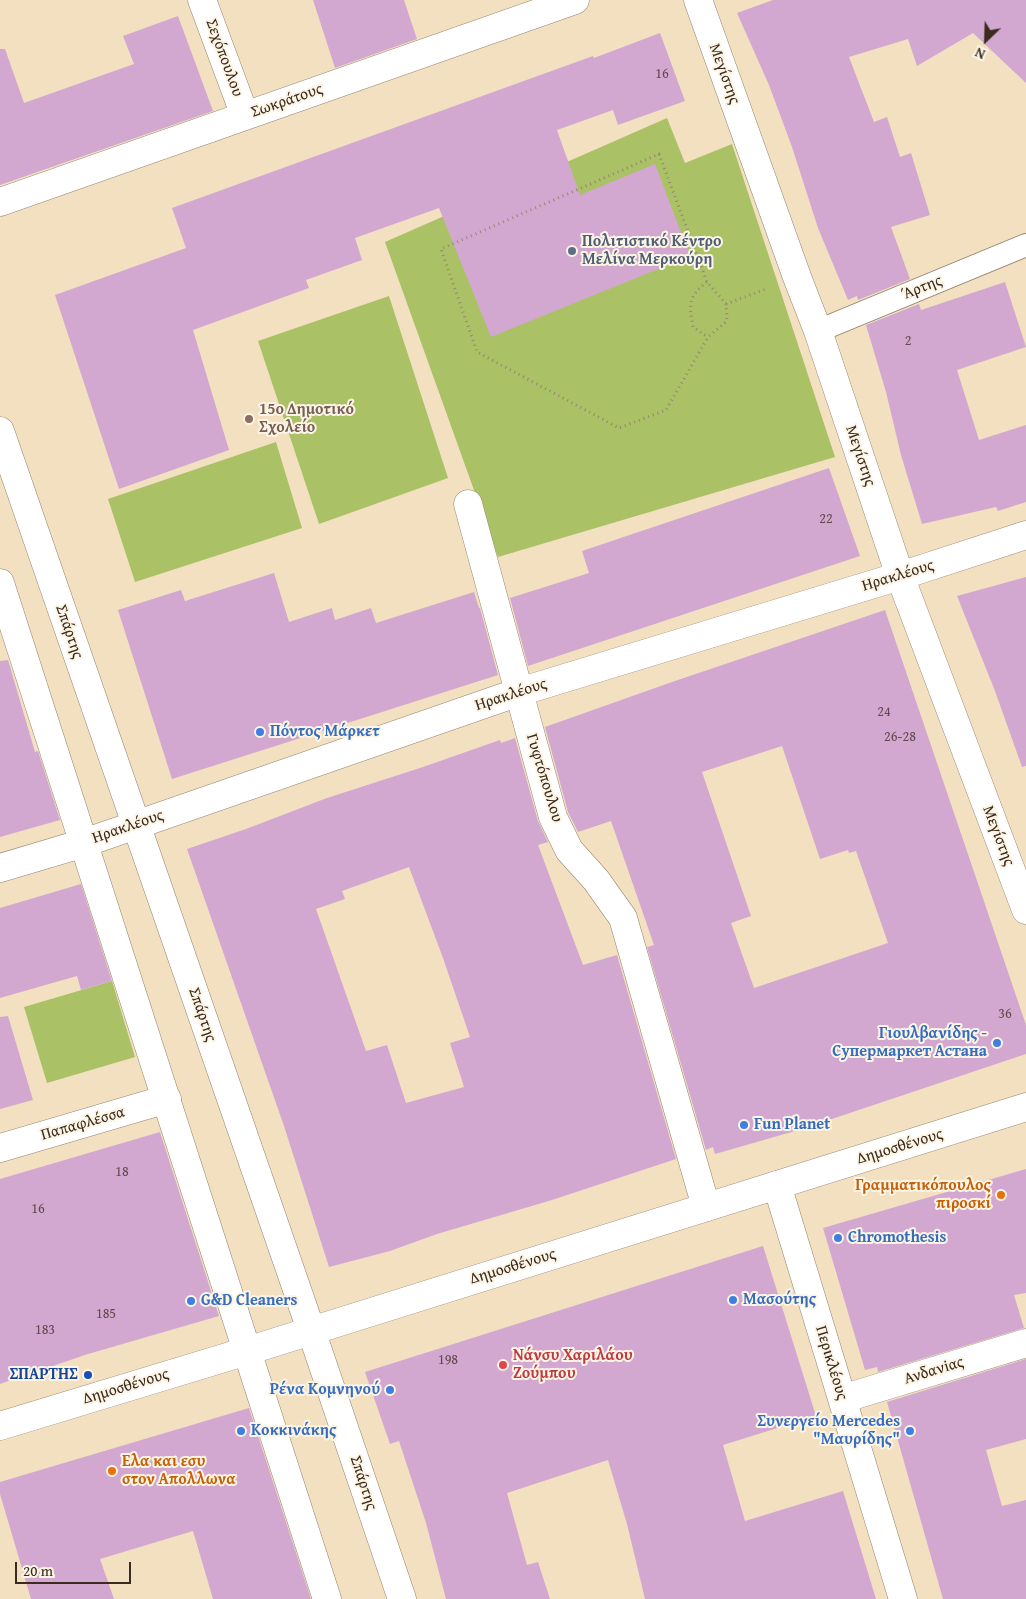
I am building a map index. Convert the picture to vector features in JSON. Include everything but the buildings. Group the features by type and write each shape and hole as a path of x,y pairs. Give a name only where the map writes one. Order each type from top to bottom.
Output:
{"street":[{"name":"Σεχόπουλου","path":"202,0 245,116"},
{"name":"Σωκράτους","path":"0,202 575,0"},
{"name":"Μεγίστης","path":"698,0 818,331 900,576 1026,910"},
{"name":"Σπάρτης","path":"0,431 137,824 402,1599"},
{"name":"Γυφτόπουλου","path":"468,504 553,817 570,850 596,880 623,918 706,1207"},
{"name":"Ηρακλέους","path":"0,868 84,842 519,692 900,576 1026,535"},
{"path":"0,583 327,1599"},
{"name":"Παπαφλέσσα","path":"0,1148 166,1100"},
{"name":"Δημοσθένους","path":"0,1426 248,1351 1026,1107"},
{"name":"Περικλέους","path":"777,1185 902,1599"},
{"name":"Ανδανiας","path":"842,1399 1026,1343"}],"lane":[{"name":"Άρτης","path":"818,331 1026,245"}],"path":[{"path":"659,154 707,282 726,304 727,321 708,337 666,410 619,428 478,352 441,249 659,154"},
{"path":"726,304 797,277"},
{"path":"707,282 696,291 689,308 693,327 708,337"}],"green space":[{"path":"667,118 685,163 732,144 835,457 498,557 385,242"},
{"path":"389,296 448,478 319,524 258,341"},
{"path":"276,442 302,528 135,582 108,499"},
{"path":"112,981 135,1057 47,1083 24,1007"}],"place":[{"name":"Πολιτιστικό Κέντρο Μελίνα Μερκούρη","path":"572,251"},
{"name":"15ο Δημοτικό Σχολείο","path":"249,419"},
{"name":"Πόντος Μάρκετ","path":"260,732"},
{"name":"Γιουλβανίδης - Супермаркет Астана","path":"997,1043"},
{"name":"Fun Planet","path":"744,1125"},
{"name":"Γραμματικόπουλος πιροσκί","path":"1001,1195"},
{"name":"Chromothesis","path":"838,1238"},
{"name":"Μασούτης","path":"733,1300"},
{"name":"G&D Cleaners","path":"191,1301"},
{"name":"Νάνσυ Χαριλάου Ζούμπου","path":"503,1365"},
{"name":"ΣΠΑΡΤΗΣ","path":"88,1375"},
{"name":"Ρένα Κομνηνού","path":"390,1390"},
{"name":"Κοκκινάκης","path":"241,1431"},
{"name":"Συνεργείο Mercedes \"Μαυρίδης\"","path":"910,1431"},
{"name":"Ελα και εσυ στον Απολλωνα","path":"112,1471"}]}
